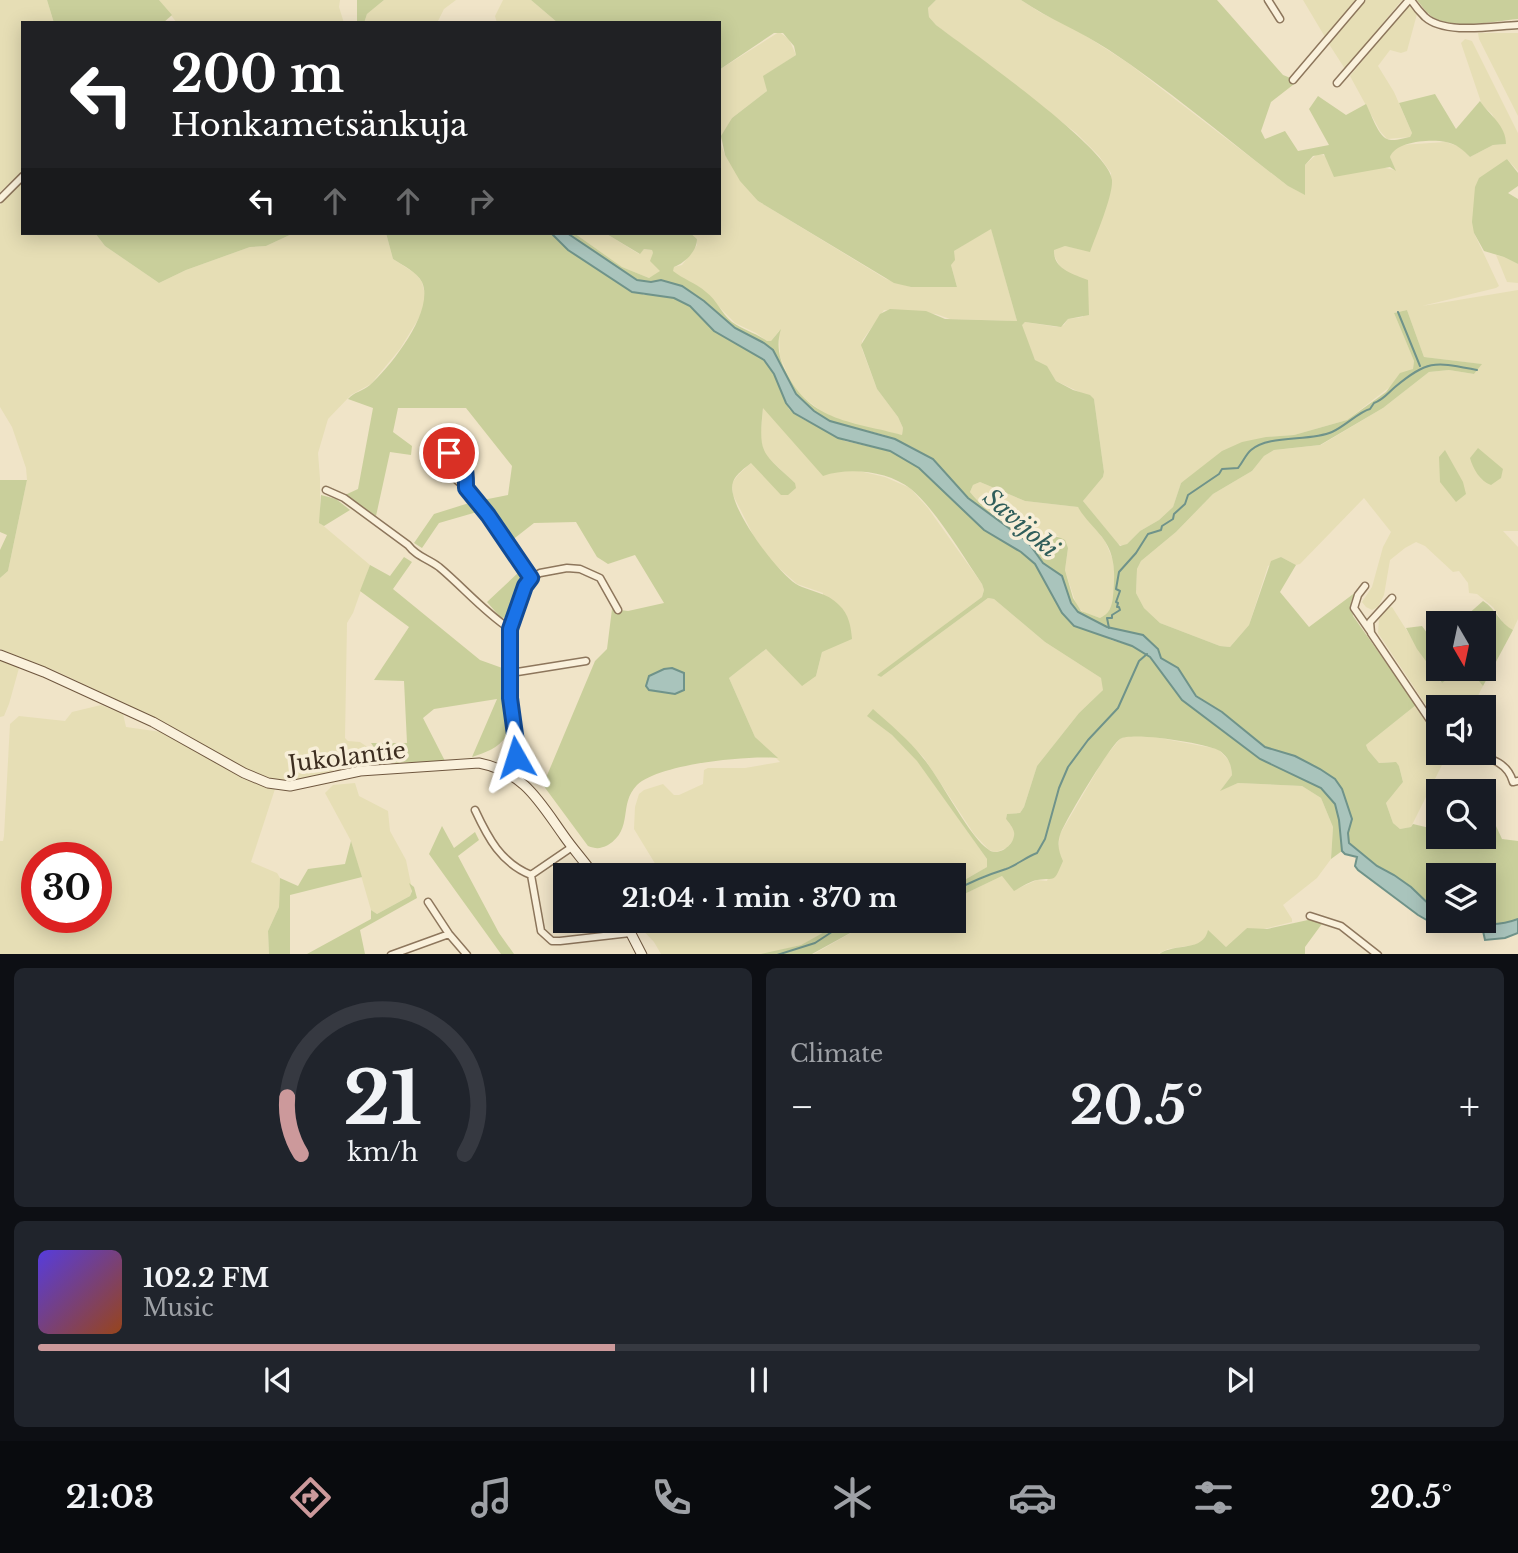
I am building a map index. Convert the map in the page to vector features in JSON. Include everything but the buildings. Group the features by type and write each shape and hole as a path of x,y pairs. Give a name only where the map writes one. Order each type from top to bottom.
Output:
{"street":[{"path":"1268,0 1280,19"},
{"path":"1293,80 1362,0"},
{"path":"1337,83 1410,0 1426,18 1446,26 1459,28 1518,25"},
{"path":"0,199 21,178"},
{"path":"466,488 466,468 463,461 457,454 442,454 439,457 440,465 466,488 488,515 531,578"},
{"path":"326,490 344,498 408,545 414,554 436,565 510,629"},
{"path":"511,774 516,757 516,742 511,715 510,629 525,586 531,578 540,573 567,568 592,573 600,578 618,610"},
{"path":"1365,586 1354,608 1426,714"},
{"path":"1371,633 1370,622 1392,598"},
{"name":"Jukolantie","path":"0,655 153,722 244,773 268,783 290,786 360,771 479,763 494,766 511,774 531,791 585,863"},
{"path":"510,673 586,661"},
{"path":"1496,761 1508,767 1513,782 1518,781"},
{"path":"475,810 496,850 519,870 531,875"},
{"path":"531,875 572,847"},
{"path":"531,875 541,931 546,937 552,941 560,941 630,933 642,954"},
{"path":"428,902 449,934 467,954"},
{"path":"1310,916 1341,926 1378,954"},
{"path":"391,954 449,934"}],"shaded area":[{"path":"0,0 47,0 53,21 21,21 21,173 0,192"},
{"path":"159,0 340,0 343,21 175,21"},
{"path":"384,0 456,0 444,9 438,21 365,21 367,14"},
{"path":"503,0 531,0 556,21 496,21 495,16"},
{"path":"936,0 1021,0 1041,13 1072,27 1128,63 1288,186 1304,194 1305,165 1317,154 1395,170 1390,157 1392,151 1400,145 1446,142 1460,147 1470,157 1493,145 1506,144 1492,114 1482,105 1461,43 1465,39 1472,41 1518,133 1518,171 1507,159 1474,200 1474,233 1499,286 1422,306 1518,290 1518,531 1503,531 1518,547 1518,619 1513,630 1505,626 1493,607 1477,594 1469,593 1468,583 1459,571 1453,572 1425,546 1416,542 1390,560 1384,595 1378,607 1372,610 1366,607 1362,602 1372,587 1383,547 1391,532 1364,498 1300,564 1296,565 1281,557 1268,566 1249,625 1230,647 1220,646 1160,623 1144,608 1136,593 1137,569 1141,561 1176,532 1213,494 1252,471 1264,456 1274,450 1321,445 1383,408 1429,372 1449,370 1474,374 1481,364 1424,357 1407,310 1394,313 1414,361 1413,369 1347,420 1294,435 1266,437 1181,483 1173,507 1127,544 1118,544 1083,501 1103,477 1104,472 1094,399 1056,381 1048,368 1035,360 1021,325 1025,322 1057,327 1064,325 1068,319 1083,317 1067,271 1060,267 1054,249 1065,246 1090,251 1110,190 1111,173 1099,156 1076,133 936,25 929,17 928,8"},
{"path":"1303,0 1357,0 1325,37"},
{"path":"1366,0 1402,0 1345,69 1329,44"},
{"path":"1408,5 1417,14 1407,51 1401,53 1390,50 1378,66 1394,92 1412,133 1410,137 1387,139 1350,76"},
{"path":"779,32 789,39 796,55 764,76 767,91 732,118 721,140 721,69"},
{"path":"1478,33 1518,33 1518,116 1479,39"},
{"path":"721,145 725,155 758,201 886,279 911,287 957,287 951,265 954,251 991,228 1017,321 950,319 936,314 884,310 862,341 862,349 877,389 898,417 903,428 902,435 846,423 826,415 798,393 780,356 779,331 771,341 767,341 735,323 699,287 683,280 672,271 674,267 682,265 697,245 697,239 691,235 721,235"},
{"path":"21,184 21,235 97,235 105,246 159,283 186,270 250,247 266,246 290,235 387,235 393,259 416,274 422,282 426,299 419,318 400,349 371,384 351,395 328,419 318,453 320,523 370,565 347,623 345,738 366,746 373,759 372,764 348,766 283,782 264,779 149,715 56,671 0,649 0,578 8,571 27,480 26,468 12,427 0,407 0,205"},
{"path":"577,235 608,235 639,254 644,249 652,250 660,271 649,278 622,267"},
{"path":"1496,255 1518,264 1518,283 1507,282"},
{"path":"763,407 836,471 859,471 885,477 910,488 928,508 982,584 982,597 878,675 881,677 988,598 994,599 1045,642 1101,678 1103,690 1079,713 1037,766 1020,813 1007,814 1006,819 1014,829 1014,839 1007,848 996,852 989,850 974,834 924,758 893,727 868,716 917,760 987,859 987,867 966,879 966,863 655,863 634,829 635,807 639,794 644,790 663,784 674,795 679,795 703,784 704,770 708,768 745,768 780,762 755,737 729,678 766,649 816,676 822,652 823,593 797,584 771,561 753,535 733,495 732,483 752,462 757,468 795,483 764,454 760,443"},
{"path":"980,482 1025,501 1078,507 1105,541 1113,560 1115,579 1112,606 1106,615 1100,618 1077,607 1065,570 1068,548 1058,536 1027,534 988,512 970,492 973,485"},
{"path":"1392,607 1426,661 1426,681 1481,681 1483,686 1478,695 1426,695 1426,705 1378,633 1379,619 1387,608"},
{"path":"0,661 19,668 9,704 4,716 0,717"},
{"path":"101,705 123,714 126,727 161,732 244,778 275,789 251,862 277,873 280,878 279,907 268,931 269,954 0,954 0,841 3,841 4,836 10,724 19,716 65,721 72,712"},
{"path":"1416,705 1426,720 1426,765 1442,765 1435,779 1426,779 1426,797 1411,827 1400,829 1393,823 1386,803 1403,782 1399,766 1393,762 1379,763 1366,745"},
{"path":"1129,735 1144,735 1218,749 1230,762 1232,775 1221,790 1238,783 1302,786 1321,798 1333,827 1331,859 1317,878 1283,905 1292,922 1260,930 1247,928 1226,947 1208,931 1200,944 1168,949 1158,954 814,954 851,933 966,933 966,893 1002,876 1014,890 1037,880 1047,881 1058,850 1060,834 1105,757 1120,739"},
{"path":"355,783 359,796 388,811 390,831 406,860 412,889 410,896 377,914 371,910 351,841 325,793 333,785"},
{"path":"645,933 824,933 801,945 765,954 661,954"}],"green space":[{"path":"47,0 159,0 172,15 165,21 53,21"},
{"path":"357,0 384,0 367,14 365,21 357,21"},
{"path":"531,0 936,0 928,8 929,17 936,25 1064,123 1105,165 1112,180 1107,205 1090,252 1065,246 1054,250 1060,266 1088,280 1089,315 1068,319 1061,327 1025,322 1022,325 1035,360 1047,366 1056,381 1094,399 1104,472 1103,477 1083,501 1120,546 1127,544 1173,507 1181,483 1222,451 1242,442 1294,435 1347,420 1386,392 1400,373 1413,369 1414,361 1394,313 1407,310 1424,357 1482,364 1474,374 1449,370 1429,372 1383,408 1320,445 1274,450 1264,456 1252,471 1213,494 1176,532 1141,561 1137,569 1136,593 1144,608 1160,623 1220,646 1230,647 1249,625 1271,561 1281,557 1296,565 1280,592 1309,627 1356,592 1351,602 1353,616 1416,705 1366,745 1379,763 1396,762 1399,766 1403,782 1386,803 1393,823 1400,829 1413,824 1426,827 1426,849 1496,849 1496,826 1502,839 1518,841 1518,919 1496,925 1496,863 1426,863 1426,902 1404,882 1353,847 1348,837 1350,825 1320,769 1295,756 1265,747 1196,695 1178,668 1160,658 1158,649 1143,635 1107,627 1078,612 1071,603 1062,576 1043,563 1028,542 968,498 933,459 884,435 830,421 804,404 773,350 764,343 735,328 682,286 661,280 637,280 570,235 577,235 622,267 649,278 660,271 650,261 652,250 644,249 640,254 608,235 692,235 697,239 693,252 674,267 673,271 706,292 732,322 767,341 771,341 781,329 779,351 782,362 796,389 808,401 851,423 902,435 903,428 898,417 877,389 861,345 880,314 890,309 926,311 945,319 1017,321 991,229 954,251 955,260 951,265 957,287 911,287 894,283 758,201 740,181 725,155 721,136 732,118 767,91 763,76 796,55 794,46 783,33 774,33 721,69 721,21 556,21","holes":["980,482 1025,501 1078,507 1107,544 1112,558 1112,604 1108,612 1100,618 1081,611 1073,598 1065,570 1068,548 1065,540 1015,530 990,513 970,492 973,485"]},
{"path":"1021,0 1217,0 1283,75 1298,81 1271,102 1261,131 1265,139 1285,131 1298,151 1329,145 1309,109 1318,96 1346,115 1366,104 1380,133 1392,140 1410,137 1412,133 1399,103 1435,94 1456,129 1480,101 1500,126 1506,144 1493,145 1470,157 1450,143 1415,142 1399,147 1390,157 1396,171 1390,167 1334,177 1324,154 1313,156 1305,165 1305,195 1288,186 1132,66 1098,43"},
{"path":"1417,0 1518,0 1518,19 1473,24 1449,23 1431,16"},
{"path":"1507,159 1518,173 1518,186 1508,193 1518,199 1518,264 1484,251 1474,233 1472,222 1475,187 1479,178"},
{"path":"97,235 290,235 266,246 250,247 186,270 159,283 105,246"},
{"path":"387,235 553,235 562,245 644,295 657,294 674,298 690,306 714,331 764,360 774,374 789,409 845,441 890,451 919,468 984,530 1021,552 1035,564 1062,613 1111,640 1132,646 1150,657 1182,700 1260,759 1321,788 1335,804 1342,851 1331,859 1333,827 1321,798 1302,786 1238,783 1220,791 1232,775 1226,756 1220,751 1171,739 1127,737 1120,739 1107,755 1063,827 1059,845 1063,861 1056,876 1034,881 1014,891 1002,876 966,893 966,879 987,867 987,859 917,761 892,735 867,716 873,709 912,745 930,767 972,833 989,850 997,852 1010,845 1014,837 1013,828 1006,819 1007,814 1020,813 1037,766 1079,713 1103,690 1101,678 1045,642 994,599 988,598 881,677 877,675 982,597 982,584 939,521 911,489 891,478 868,472 844,472 823,476 763,408 761,435 765,452 795,483 796,488 788,495 781,495 751,463 733,482 737,506 754,537 788,577 801,587 829,597 845,612 852,639 822,652 816,676 802,686 766,649 729,678 755,737 778,758 704,762 648,778 631,792 624,824 616,839 603,847 588,846 543,785 595,661 607,649 612,609 628,611 664,603 635,555 608,564 597,557 576,522 534,523 511,541 483,500 508,495 512,466 466,408 398,408 393,432 412,446 411,455 390,452 376,516 345,495 358,489 373,408 348,399 370,385 389,365 417,322 424,294 420,278 393,259"},
{"path":"1478,448 1503,469 1501,478 1491,485 1480,478 1471,462 1470,458"},
{"path":"1445,450 1463,482 1466,494 1456,502 1440,482 1439,457"},
{"path":"0,480 27,480 8,571 0,578 0,550 7,535 0,532"},
{"path":"321,495 336,499 350,510 324,526 319,523"},
{"path":"469,503 477,512 439,523 422,548 414,543 434,514"},
{"path":"404,557 412,562 393,589 480,660 505,669 506,736 487,752 472,757 497,699 434,709 423,718 445,761 385,763 371,743 407,743 404,681 374,680 409,627 360,591 370,565 390,576"},
{"path":"519,572 523,579 510,617 501,618 487,602"},
{"path":"1483,601 1494,611 1472,611"},
{"path":"1496,614 1513,630 1496,662"},
{"path":"1422,626 1426,632 1426,661 1406,628"},
{"path":"442,826 454,848 475,832 479,840 458,856 499,933 514,954 501,954 429,854"},
{"path":"351,841 362,877 290,895 290,954 269,954 268,931 279,907 280,878 298,886 308,869 345,864"},
{"path":"409,883 414,887 417,898 360,930 365,954 307,954 371,919 371,910 377,914 410,896 412,891"},
{"path":"1308,920 1324,921 1305,947 1305,954 1160,954 1194,945 1205,937 1208,930 1226,947 1247,928 1267,929"},
{"path":"823,933 850,933 812,954 761,954 801,945"}],"water":[{"path":"553,235 570,235 637,280 661,280 682,286 735,328 773,350 796,394 814,411 830,421 895,439 933,459 968,498 1028,542 1043,563 1062,576 1071,603 1078,612 1107,627 1143,635 1158,649 1161,658 1178,668 1196,696 1222,712 1265,747 1295,756 1335,779 1342,789 1352,819 1348,833 1349,843 1377,866 1411,887 1426,901 1426,920 1358,870 1355,866 1357,857 1342,851 1335,804 1321,788 1260,759 1182,700 1150,657 1132,646 1074,626 1062,613 1035,564 1021,552 984,530 919,468 890,451 838,438 794,413 764,360 714,331 690,306 674,298 632,292 568,250"},
{"path":"672,668 684,673 684,690 675,694 649,690 646,686 649,676"},
{"path":"1518,919 1518,933 1505,938 1485,940 1483,933 1496,933 1496,924"}],"waterway":[{"path":"1398,312 1420,366"},
{"path":"1109,628 1107,618 1112,618 1112,615 1120,610 1116,602 1120,591 1116,589 1119,572 1148,534 1161,530 1185,504 1188,495 1219,474 1222,469 1238,468 1249,452 1259,445 1313,437 1337,430 1370,409 1374,403 1425,367 1442,364 1477,370"},
{"path":"966,885 1037,853 1045,839 1059,788 1068,767 1088,740 1118,708 1139,661 1147,654"},
{"path":"780,954 815,943 830,933"}],"route":[{"path":"449,453 457,454 463,461 466,468 466,488 531,578 525,586 510,629 510,698 516,757"}],"water label":[{"name":"Savijoki","path":"1021,523"}]}
